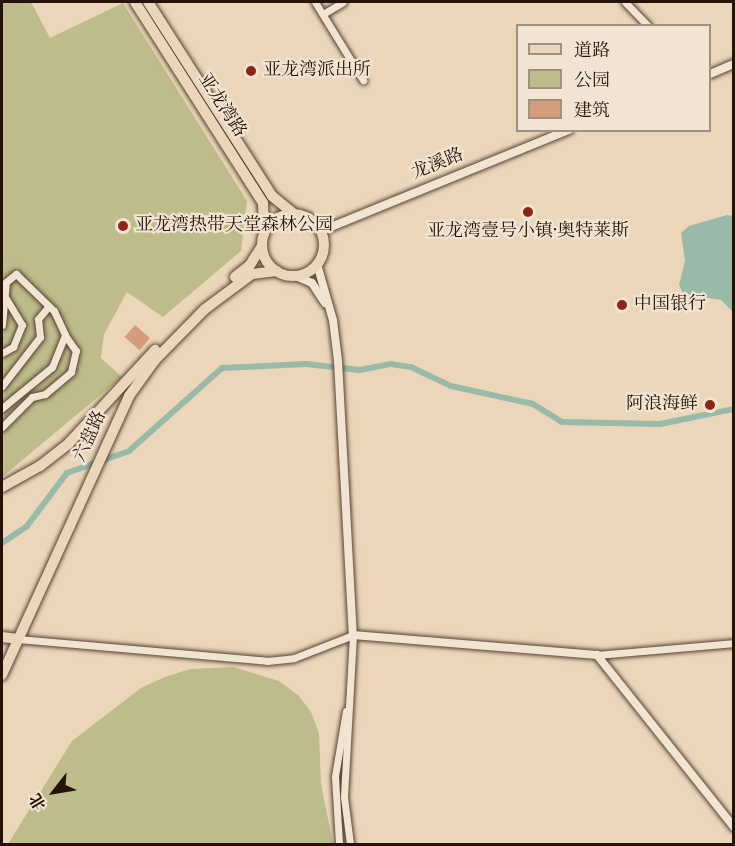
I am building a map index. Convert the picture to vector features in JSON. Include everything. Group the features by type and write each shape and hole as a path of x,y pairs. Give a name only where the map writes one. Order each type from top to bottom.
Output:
{"main road":[{"name":"亚龙湾路","path":"135,2 264,203 264,233"},
{"name":"亚龙湾路","path":"148,2 272,196 294,214"},
{"path":"294,214 305,216 321,231 324,242 317,264 296,276 277,271 266,260 262,246 264,233 277,219 294,214"},
{"name":"六盘路","path":"2,487 40,466 69,443 182,322 250,265 262,246"},
{"name":"六盘路","path":"2,675 102,449 129,396 184,329 246,277 277,271"},
{"path":"2,637 18,639"}],"street":[{"path":"315,2 363,80"},
{"path":"323,14 343,2"},
{"path":"625,2 646,24"},
{"path":"711,74 734,64"},
{"name":"龙溪路","path":"321,231 563,132"},
{"path":"317,264 333,320 338,361 353,635 344,797 350,844"},
{"path":"2,325 8,278 16,274 62,322 65,335 76,351 71,372 45,394 32,397 2,427"},
{"path":"296,276 317,288 333,320"},
{"path":"2,353 13,347 22,325 6,298"},
{"path":"2,386 40,337 38,319 48,307"},
{"path":"2,408 52,367 65,335"},
{"path":"18,639 267,661 294,658 353,635 597,655 734,643"},
{"path":"597,655 734,827"},
{"path":"339,844 335,776 351,691"}],"green space":[{"name":"亚龙湾热带天堂森林公园","path":"2,2 31,2 50,38 123,3 247,201 241,251 163,317 127,292 104,334 101,358 122,377 2,477"},
{"path":"233,667 279,681 298,695 311,712 319,733 321,784 333,844 8,844 72,741 141,688 190,669"}],"shaded area":[{"path":"727,215 733,216 733,312 721,300 683,294 679,285 685,261 681,233 689,226"}],"building":[{"path":"135,325 150,338 140,350 125,337"}],"waterway":[{"path":"2,543 27,526 67,473 129,451 222,368 306,364 360,370 391,364 411,367 451,386 533,404 562,422 660,424 734,409"}],"place":[{"name":"亚龙湾派出所","path":"251,71"},
{"name":"亚龙湾壹号小镇·奥特莱斯","path":"528,212"},
{"name":"亚龙湾热带天堂森林公园","path":"123,226"},
{"name":"中国银行","path":"622,305"},
{"name":"阿浪海鲜","path":"710,405"}]}
